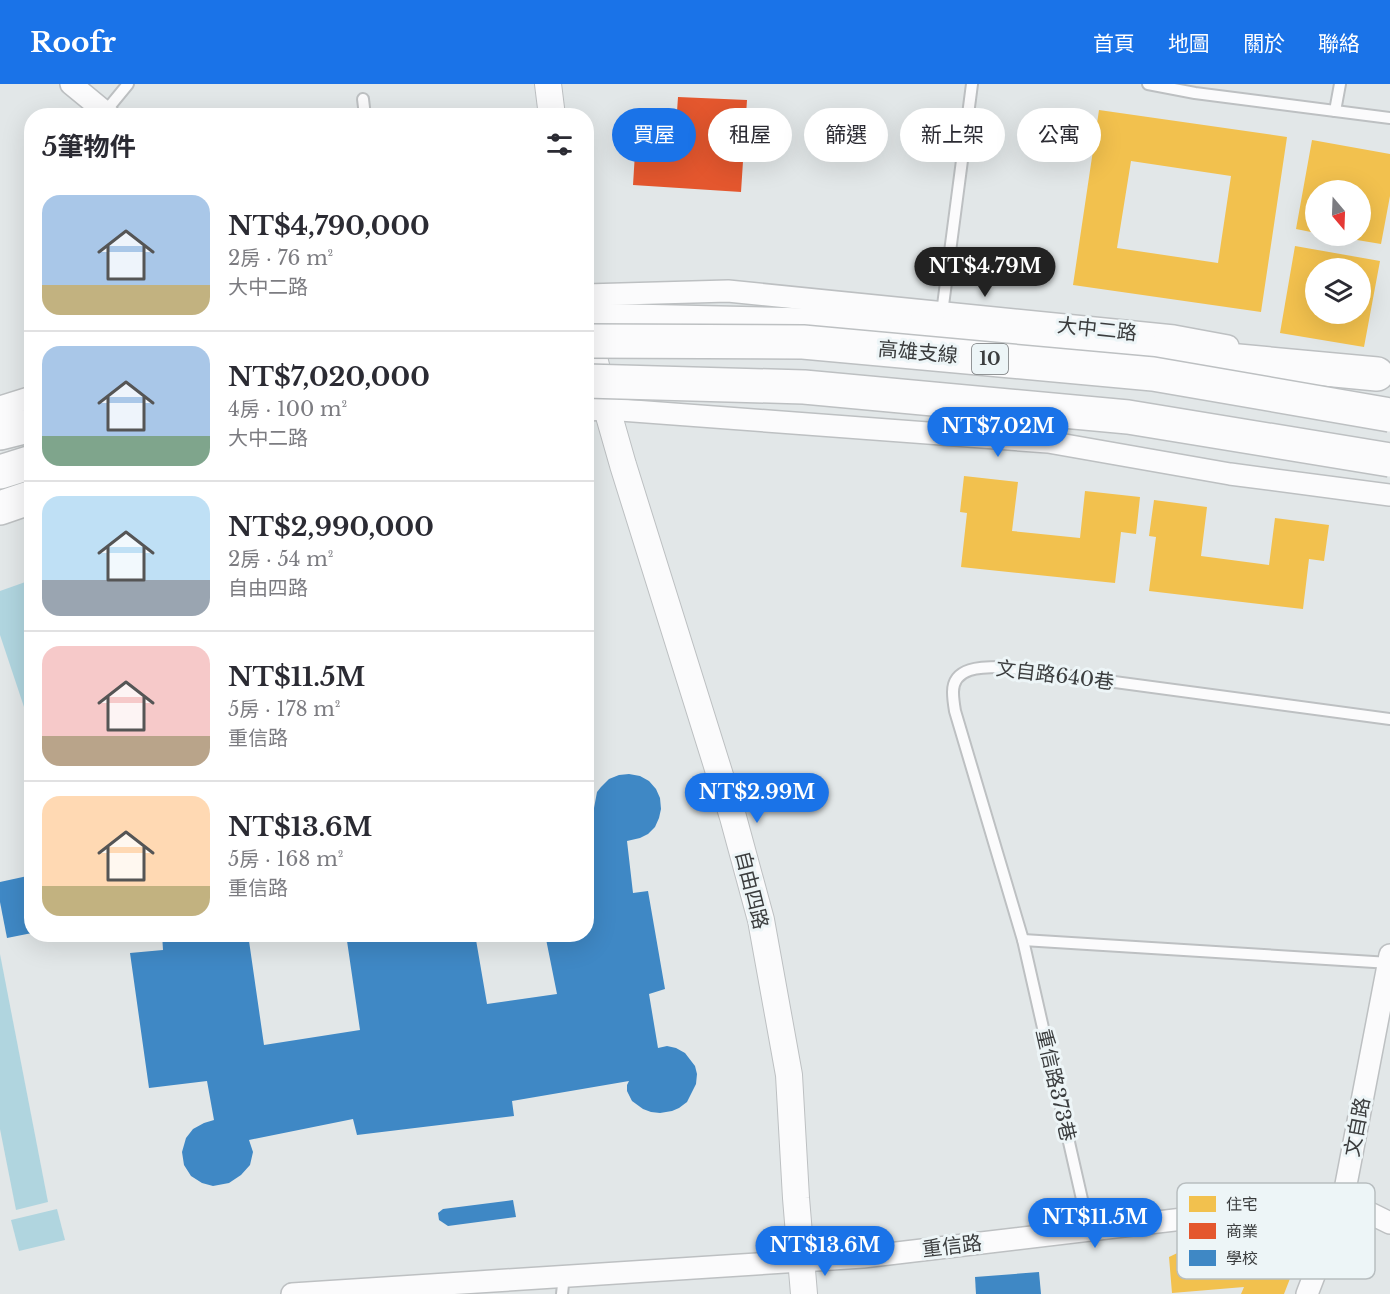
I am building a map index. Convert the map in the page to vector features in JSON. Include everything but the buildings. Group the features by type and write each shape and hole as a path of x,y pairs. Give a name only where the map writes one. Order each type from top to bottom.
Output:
{"highway":[{"path":"594,320 810,325 970,336 1384,375"},
{"name":"高雄支線","path":"594,341 803,342 1153,374 1390,416"},
{"name":"10","path":"594,381 804,387 1128,417 1390,460"},
{"path":"0,433 24,427"},
{"path":"0,472 24,464"},
{"path":"0,508 24,500"}],"street":[{"path":"71,84 100,108"},
{"path":"548,84 551,108"},
{"name":"大中二路","path":"594,295 728,291 1174,336 1384,375"},
{"path":"0,407 24,400"},
{"path":"594,408 1048,442 1230,474 1390,495"},
{"name":"自由四路","path":"594,411 733,817 761,920 789,1075 804,1294"},
{"path":"0,500 24,492"},
{"path":"0,524 24,516"},
{"name":"文自路","path":"1346,1183 1390,960"},
{"path":"1375,1216 1390,1223"},
{"name":"重信路","path":"292,1294 563,1285 863,1257 1177,1220"},
{"name":"文自路","path":"1307,1294 1313,1279"}],"lane":[{"path":"111,108 128,84"},
{"path":"942,313 972,84"},
{"path":"1148,84 1197,89 1390,118"},
{"path":"1335,111 1340,84"},
{"path":"363,99 364,108"},
{"name":"文自路640巷","path":"1023,940 955,711 953,690 960,674 982,667 1003,667 1390,720"},
{"path":"1023,940 1390,960"},
{"name":"重信路373巷","path":"1023,940 1089,1230"}],"shaded area":[{"path":"24,583 24,707 0,635 0,591"},
{"path":"0,954 48,1202 16,1210 0,1129"},
{"path":"57,1209 65,1240 19,1251 11,1220"}]}
